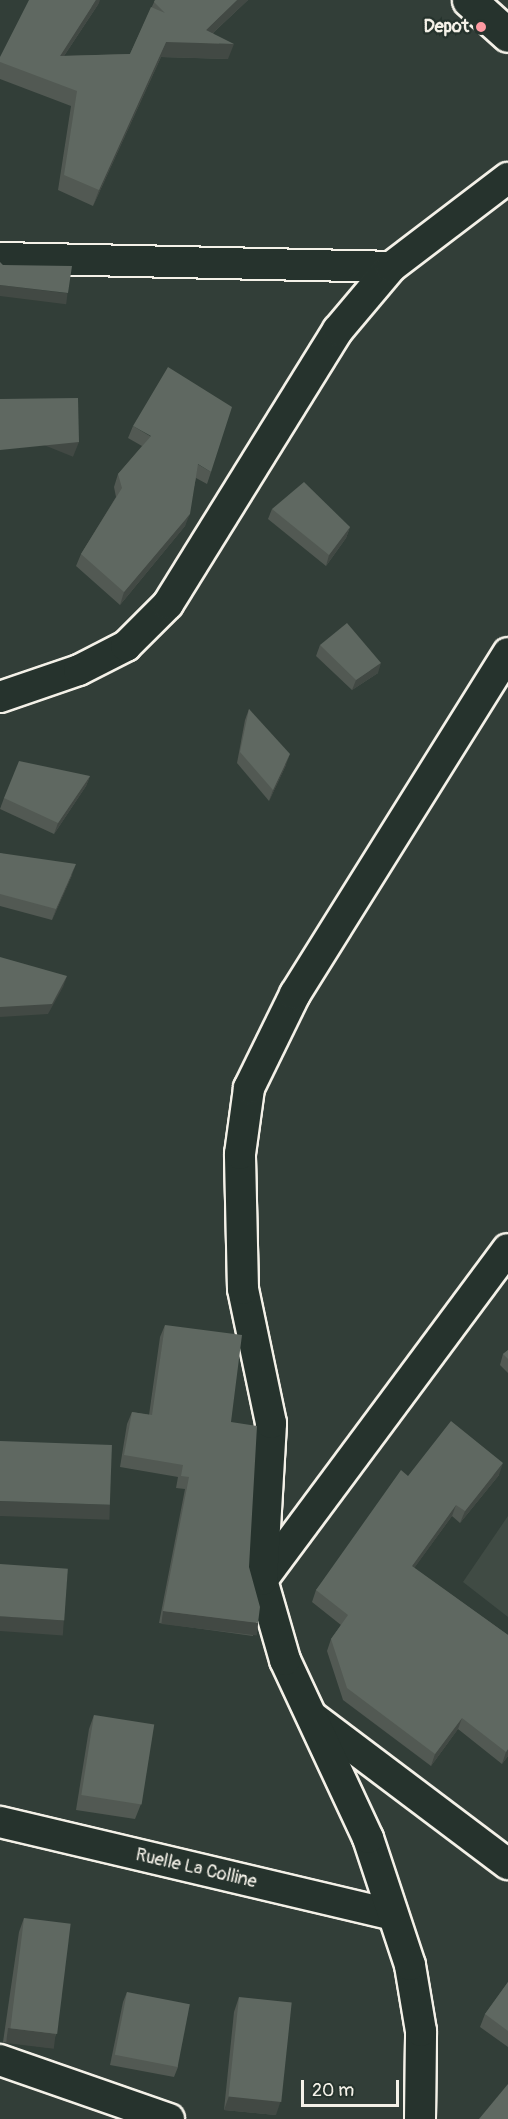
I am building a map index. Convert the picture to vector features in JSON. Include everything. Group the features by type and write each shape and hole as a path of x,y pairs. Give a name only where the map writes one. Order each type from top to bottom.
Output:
{"main road":[{"path":"469,0 508,35"}],"street":[{"path":"0,697 79,670 126,646 168,604 296,395 391,267 508,178"},
{"path":"0,258 391,267"},
{"path":"420,2119 421,2031 410,1965 368,1838 285,1660 262,1580 272,1424 261,1353 243,1289 239,1215 249,1088 295,994 508,653"},
{"path":"262,1580 508,1249"},
{"path":"309,1714 508,1864"},
{"name":"Ruelle La Colline","path":"0,1822 392,1915"},
{"path":"0,2060 170,2119"}],"shaded area":[{"path":"508,1516 508,1617 463,1582"}],"building":[{"path":"29,0 96,0 60,56 130,54 151,7 165,13 154,2 155,0 237,0 206,30 234,44 166,42 99,190 64,175 77,91 0,62 0,57"},
{"path":"0,262 3,265 72,266 68,293 0,285"},
{"path":"168,367 232,407 211,472 198,464 190,514 124,592 81,554 122,488 118,474 151,436 133,426"},
{"path":"78,398 79,442 0,450 0,399"},
{"path":"304,482 350,527 329,555 272,509"},
{"path":"347,623 381,663 356,680 320,645"},
{"path":"249,709 290,754 273,790 240,752"},
{"path":"19,761 90,776 58,823 4,798"},
{"path":"0,853 76,864 56,909 0,894"},
{"path":"0,957 67,976 52,1004 0,1007"},
{"path":"165,1325 242,1335 231,1422 257,1426 249,1567 260,1607 258,1623 163,1611 189,1477 181,1476 183,1465 124,1455 132,1412 152,1415"},
{"path":"451,1421 503,1463 465,1511 456,1505 412,1566 508,1635 508,1749 506,1752 462,1718 435,1754 347,1688 331,1639 348,1615 316,1590 401,1470 408,1476"},
{"path":"0,1441 112,1445 110,1505 0,1501"},
{"path":"0,1564 68,1569 64,1621 0,1616"},
{"path":"94,1715 154,1725 142,1805 81,1795"},
{"path":"24,1918 71,1924 57,2034 10,2028"},
{"path":"508,1982 508,2031 485,2014"},
{"path":"127,1992 190,2004 178,2067 115,2055"},
{"path":"239,1997 292,2003 281,2102 229,2096"},
{"path":"508,2084 508,2119 479,2119"}],"place":[{"name":"Depot","path":"481,27"}]}
